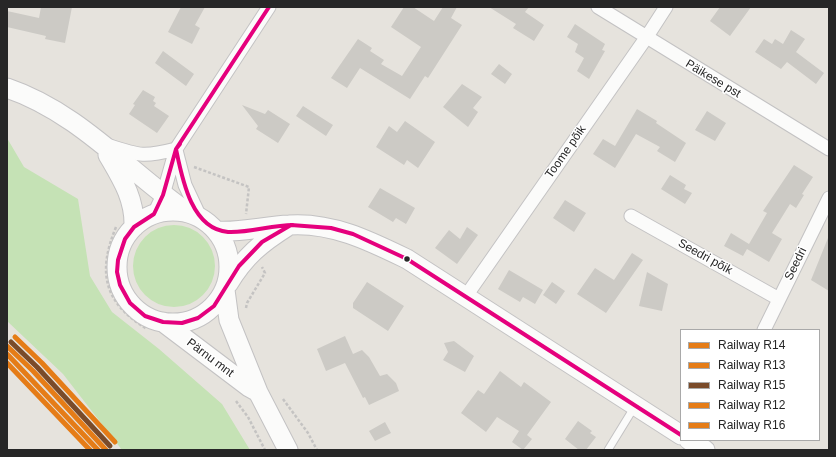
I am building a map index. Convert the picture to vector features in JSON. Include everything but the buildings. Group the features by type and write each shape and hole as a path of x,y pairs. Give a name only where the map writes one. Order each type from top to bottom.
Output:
{"main road":[{"path":"7,88 39,100 61,113 101,143 163,195 216,231 227,250 230,268 225,290"},
{"path":"101,143 129,193 134,214 126,224 125,238 120,249 118,272 120,285 130,303 158,327 182,323 198,318 214,306 225,290 238,266 262,242 291,224"},
{"path":"126,224 154,214 174,211 194,215"},
{"path":"216,231 229,232 256,227 291,224 331,228 353,234 407,259 680,434"},
{"name":"Pärnu mnt","path":"225,290 229,320 258,392 288,450"},
{"name":"Pärnu mnt","path":"158,327 249,388 258,392"},
{"path":"691,441 706,450"}],"street":[{"path":"154,214 163,195 176,149 269,7"},
{"name":"Päikese pst","path":"598,7 646,38 829,149"},
{"name":"Toome põik","path":"466,296 666,7"},
{"path":"101,143 134,154 148,156 176,149"},
{"path":"176,149 194,215"},
{"name":"Seedri","path":"764,329 829,198"},
{"name":"Seedri põik","path":"631,216 779,299"},
{"path":"706,450 711,441"}],"lane":[{"path":"608,450 636,406"}],"path":[{"path":"191,161 194,167 249,187"},
{"path":"126,224 107,254 105,272 110,292 120,309 158,327"},
{"path":"232,395 248,417 266,450"},
{"path":"281,397 308,434 317,450"}],"green space":[{"path":"7,138 24,167 78,199 90,276 112,312 159,349 222,404 250,450 122,450 63,374 7,321"},
{"path":"174,225 190,228 203,237 212,250 215,266 212,282 203,295 190,304 174,307 158,304 145,295 136,282 133,266 136,250 145,237 158,228"}],"rail line":[{"name":"R16","path":"15,337 42,363 115,442"},
{"name":"R15","path":"11,342 37,367 110,446"},
{"name":"R14","path":"7,346 33,371 106,450"},
{"name":"R13","path":"7,354 98,450"},
{"name":"R12","path":"7,363 90,450"}],"transit line":[{"path":"269,7 176,149 163,195 154,214 134,227 125,239 118,260 117,272 120,285 130,303 145,316 163,322 182,323 198,318 214,306 239,266 262,242 291,225 331,228 353,234 407,259 680,434"},
{"path":"180,144 176,149 185,187 190,200 205,222 215,229 228,232 293,225"}]}
